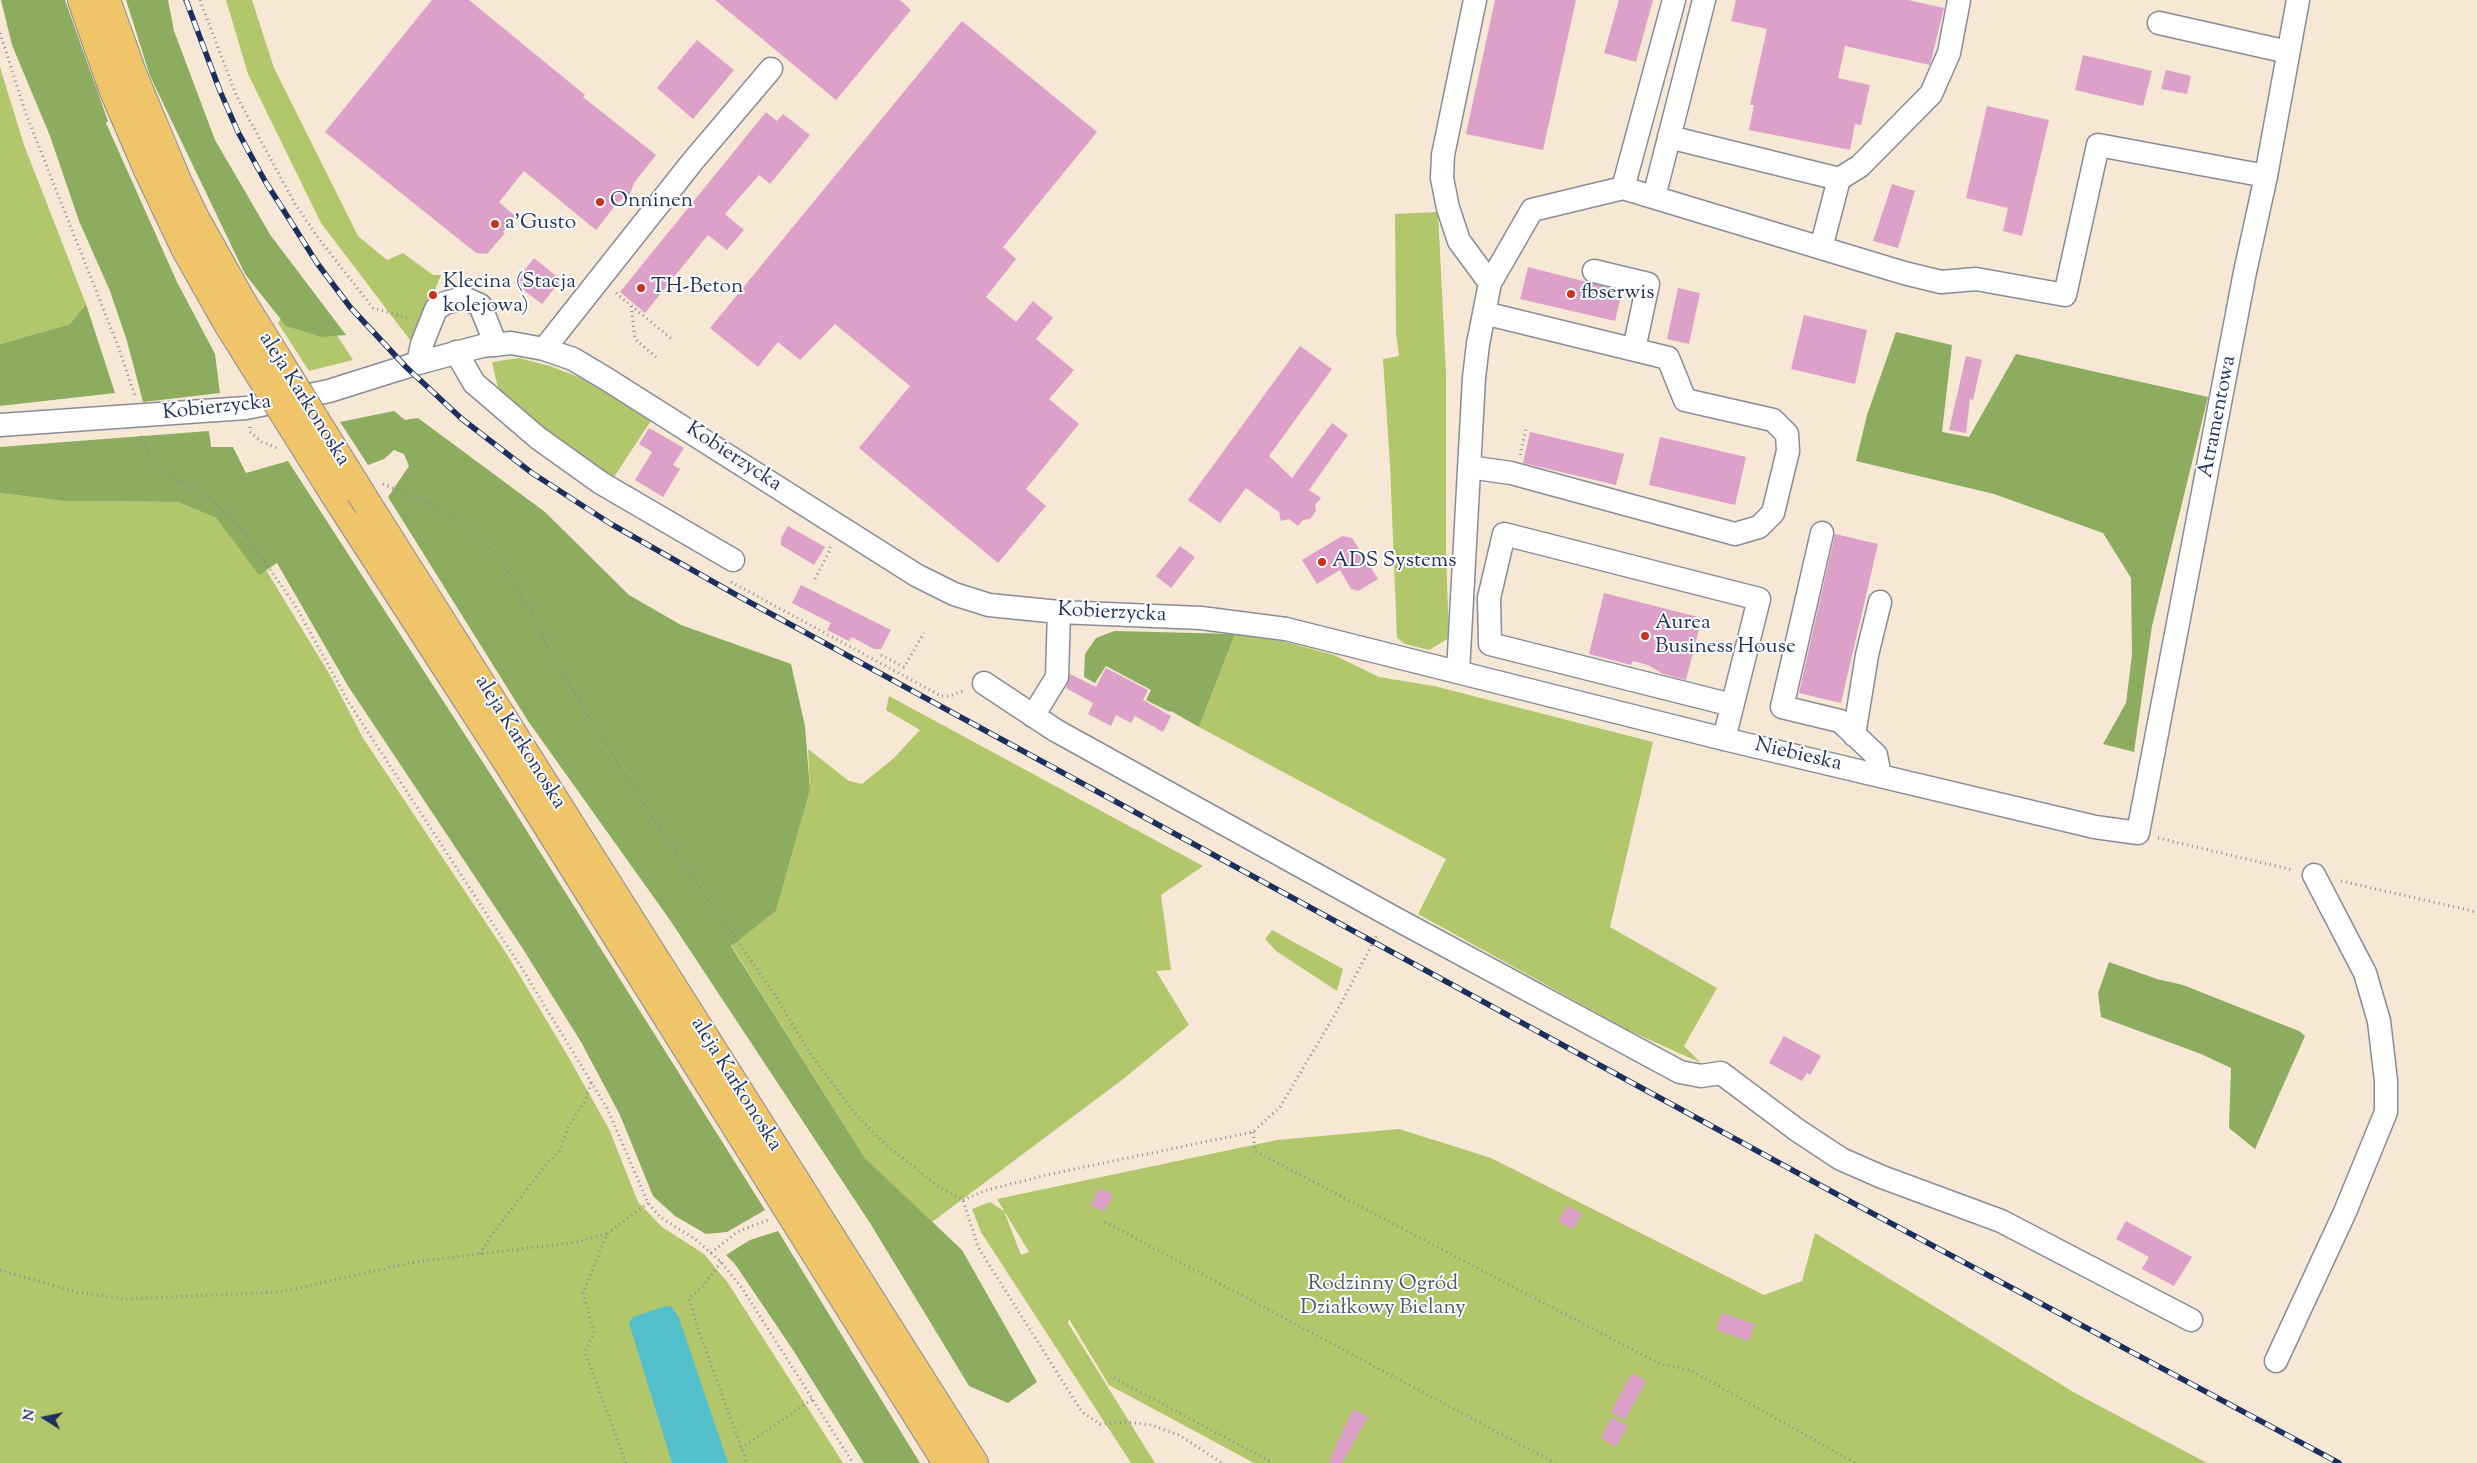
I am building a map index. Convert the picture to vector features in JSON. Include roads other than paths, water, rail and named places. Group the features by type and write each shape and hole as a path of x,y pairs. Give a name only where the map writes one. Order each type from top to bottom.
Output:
{"main road":[{"name":"aleja Karkonoska","path":"82,0 113,89 148,170 185,248 372,493 974,1463"},
{"name":"aleja Karkonoska","path":"106,0 121,47 235,313 335,495 508,763 947,1463"}],"street":[{"path":"1475,0 1443,154 1442,178 1448,208 1459,241 1490,282"},
{"path":"1623,188 1674,0"},
{"path":"1654,197 1704,0"},
{"path":"1821,248 1840,179 1860,166 1931,94 1950,52 1959,0"},
{"name":"Atramentowa","path":"2138,833 2245,272 2266,176 2298,0"},
{"path":"2160,23 2288,52"},
{"path":"544,349 693,161 771,70"},
{"path":"1669,137 1840,179"},
{"path":"1532,210 1623,188 1904,273 1941,282 1976,279 2065,295 2098,145 2266,176"},
{"path":"1458,672 1474,378 1484,313 1490,282 1532,210 1542,189"},
{"path":"1594,271 1648,284 1634,349"},
{"path":"418,363 428,324 436,309 445,302 464,298 480,305 496,345"},
{"path":"1469,467 1511,473 1735,534 1759,526 1773,513 1788,451 1787,434 1773,420 1686,400 1668,358 1484,313"},
{"name":"Kobierzycka","path":"0,425 246,408 328,391 456,352 511,343 544,349 574,359 938,587 989,605 1059,612 1201,618 1260,624 1458,672"},
{"path":"456,352 474,383 538,438 728,569"},
{"path":"1822,532 1782,707 1840,721 1876,755 1880,776"},
{"path":"1724,739 1759,599 1504,534 1489,598 1490,644 1732,705"},
{"path":"1854,735 1867,655 1880,602"},
{"path":"1034,716 1057,677 1059,612"},
{"name":"Niebieska","path":"1458,672 1880,776 2096,826 2138,833"},
{"path":"984,683 1055,730 1389,916 1680,1072 1701,1076 1721,1073 1797,1130 1840,1159 1882,1177 2001,1220 2191,1320"},
{"path":"2276,1361 2345,1212 2386,1112 2386,1081 2379,1021 2365,973 2314,875"}],"water":[{"path":"666,1306 672,1307 679,1318 728,1463 672,1463 629,1323 633,1317"}],"railway":[{"path":"186,0 220,91 238,132 265,181 317,263 350,307 406,367 462,419 532,473 611,524 740,597 1840,1196 2339,1463"}],"place":[{"name":"Onninen","path":"600,202"},
{"name":"a'Gusto","path":"495,224"},
{"name":"TH-Beton","path":"641,288"},
{"name":"fbserwis","path":"1571,294"},
{"name":"Klecina (Stacja kolejowa)","path":"433,295"},
{"name":"ADS Systems","path":"1322,562"},
{"name":"Aurea Business House","path":"1645,636"}],"park label":[{"name":"Rodzinny Ogród Działkowy Bielany","path":"1383,1297"}]}
